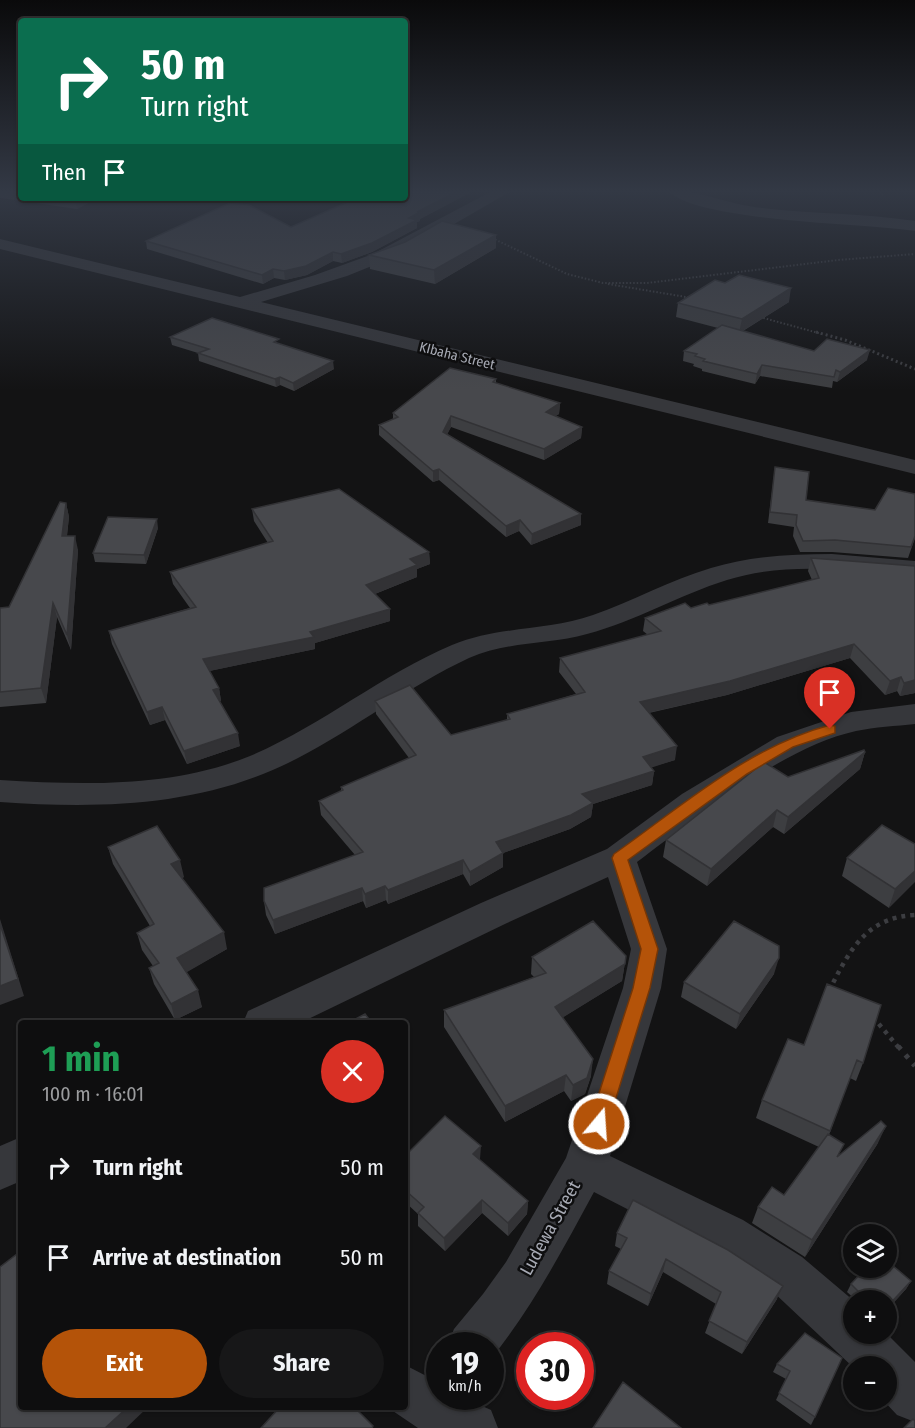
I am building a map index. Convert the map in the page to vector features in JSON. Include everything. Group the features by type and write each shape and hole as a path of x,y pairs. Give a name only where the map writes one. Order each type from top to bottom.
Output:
{"street":[{"name":"KIbaha Street","path":"51,257 915,467"},
{"path":"240,303 327,277 378,257"},
{"path":"0,791 47,795 117,793 183,788 226,777 262,763 303,742 461,652 507,639 575,630 612,618 697,581 735,570 783,562 844,561 915,569"},
{"path":"268,1020 484,918 619,858 694,802 788,744 851,722 915,714"},
{"name":"Ludewa Street","path":"483,1332 522,1278 585,1166 642,988 649,949 619,858"},
{"path":"0,1170 18,1159"},
{"path":"585,1166 727,1236 786,1274 843,1323"},
{"path":"864,1344 915,1397"},
{"path":"425,1403 441,1417 473,1428"}],"path":[{"path":"527,257 567,274 628,290 672,294 701,301"},
{"path":"603,283 646,283 880,257"},
{"path":"760,317 845,339 915,369"},
{"path":"840,995 832,985 863,935 885,919 915,915"},
{"path":"869,1013 915,1066"}],"building":[{"path":"199,257 324,257 306,266 284,271 273,269 262,275"},
{"path":"376,257 458,257 434,270"},
{"path":"739,275 791,288 742,319 678,303 715,280 725,283"},
{"path":"212,318 279,339 274,342 333,361 293,383 280,377 275,379 198,353 209,349 170,337"},
{"path":"722,325 814,351 827,339 870,350 840,372 836,370 834,377 762,365 757,374 703,361 705,359 695,356 697,354 684,351"},
{"path":"450,368 496,379 493,382 560,403 546,412 582,427 544,449 451,416 443,432 581,514 532,534 520,520 506,526 439,469 433,471 379,425 398,417 393,413"},
{"path":"775,467 809,472 806,500 875,510 888,488 915,494 915,536 911,547 835,540 803,541 796,525 797,515 770,512"},
{"path":"339,489 429,552 410,559 417,565 366,585 390,609 310,632 314,637 203,659 219,688 213,690 238,733 184,751 162,707 147,712 109,631 196,607 170,572 273,541 252,509"},
{"path":"60,502 66,503 62,536 75,536 67,635 53,603 41,688 0,692 0,608 9,607"},
{"path":"108,517 157,519 144,555 93,553"},
{"path":"811,558 915,566 915,680 904,683 901,677 890,681 854,644 730,681 640,702 677,746 643,757 654,771 582,794 593,803 571,815 496,842 503,853 470,872 463,860 388,890 385,886 365,894 362,888 273,920 264,901 264,888 363,852 319,801 343,790 341,787 416,755 375,701 410,685 451,735 510,719 507,714 585,692 560,658 661,631 645,618 685,603 691,608 707,603 709,605 819,578"},
{"path":"864,750 865,752 788,817 777,810 711,869 666,840 764,762 788,777"},
{"path":"882,825 915,844 915,871 895,889 847,858"},
{"path":"157,826 180,860 171,864 224,932 177,958 198,990 171,1004 149,968 159,963 137,933 154,924 108,847"},
{"path":"593,921 626,956 625,964 555,1007 593,1059 587,1078 573,1085 566,1075 505,1106 444,1010 546,973 532,957"},
{"path":"734,921 779,946 779,958 740,1014 684,982"},
{"path":"0,924 18,979 0,986"},
{"path":"827,984 881,1005 863,1063 857,1060 830,1131 762,1100 788,1039 804,1045"},
{"path":"365,1014 370,1020 354,1020"},
{"path":"445,1116 481,1146 473,1154 528,1201 508,1223 482,1200 444,1238 418,1213 424,1207 408,1193 408,1153"},
{"path":"881,1121 886,1126 812,1240 758,1207 772,1187 784,1195 828,1134 844,1144 837,1157"},
{"path":"633,1200 728,1250 783,1286 747,1342 709,1321 721,1292 666,1259 651,1294 609,1271 627,1238 617,1233"},
{"path":"18,1253 18,1410 125,1410 105,1428 0,1428 0,1267"},
{"path":"897,1269 911,1281 897,1296 897,1290 857,1290 851,1284 857,1278 897,1278"},
{"path":"805,1333 842,1358 815,1417 779,1393 790,1371 777,1364"},
{"path":"623,1382 681,1428 593,1428"},
{"path":"277,1410 357,1410 373,1426 372,1428 261,1428"},
{"path":"913,1419 915,1428 904,1428"}],"route":[{"path":"599,1124 642,988 649,949 619,858 694,802 741,771 788,744 830,729"}]}
